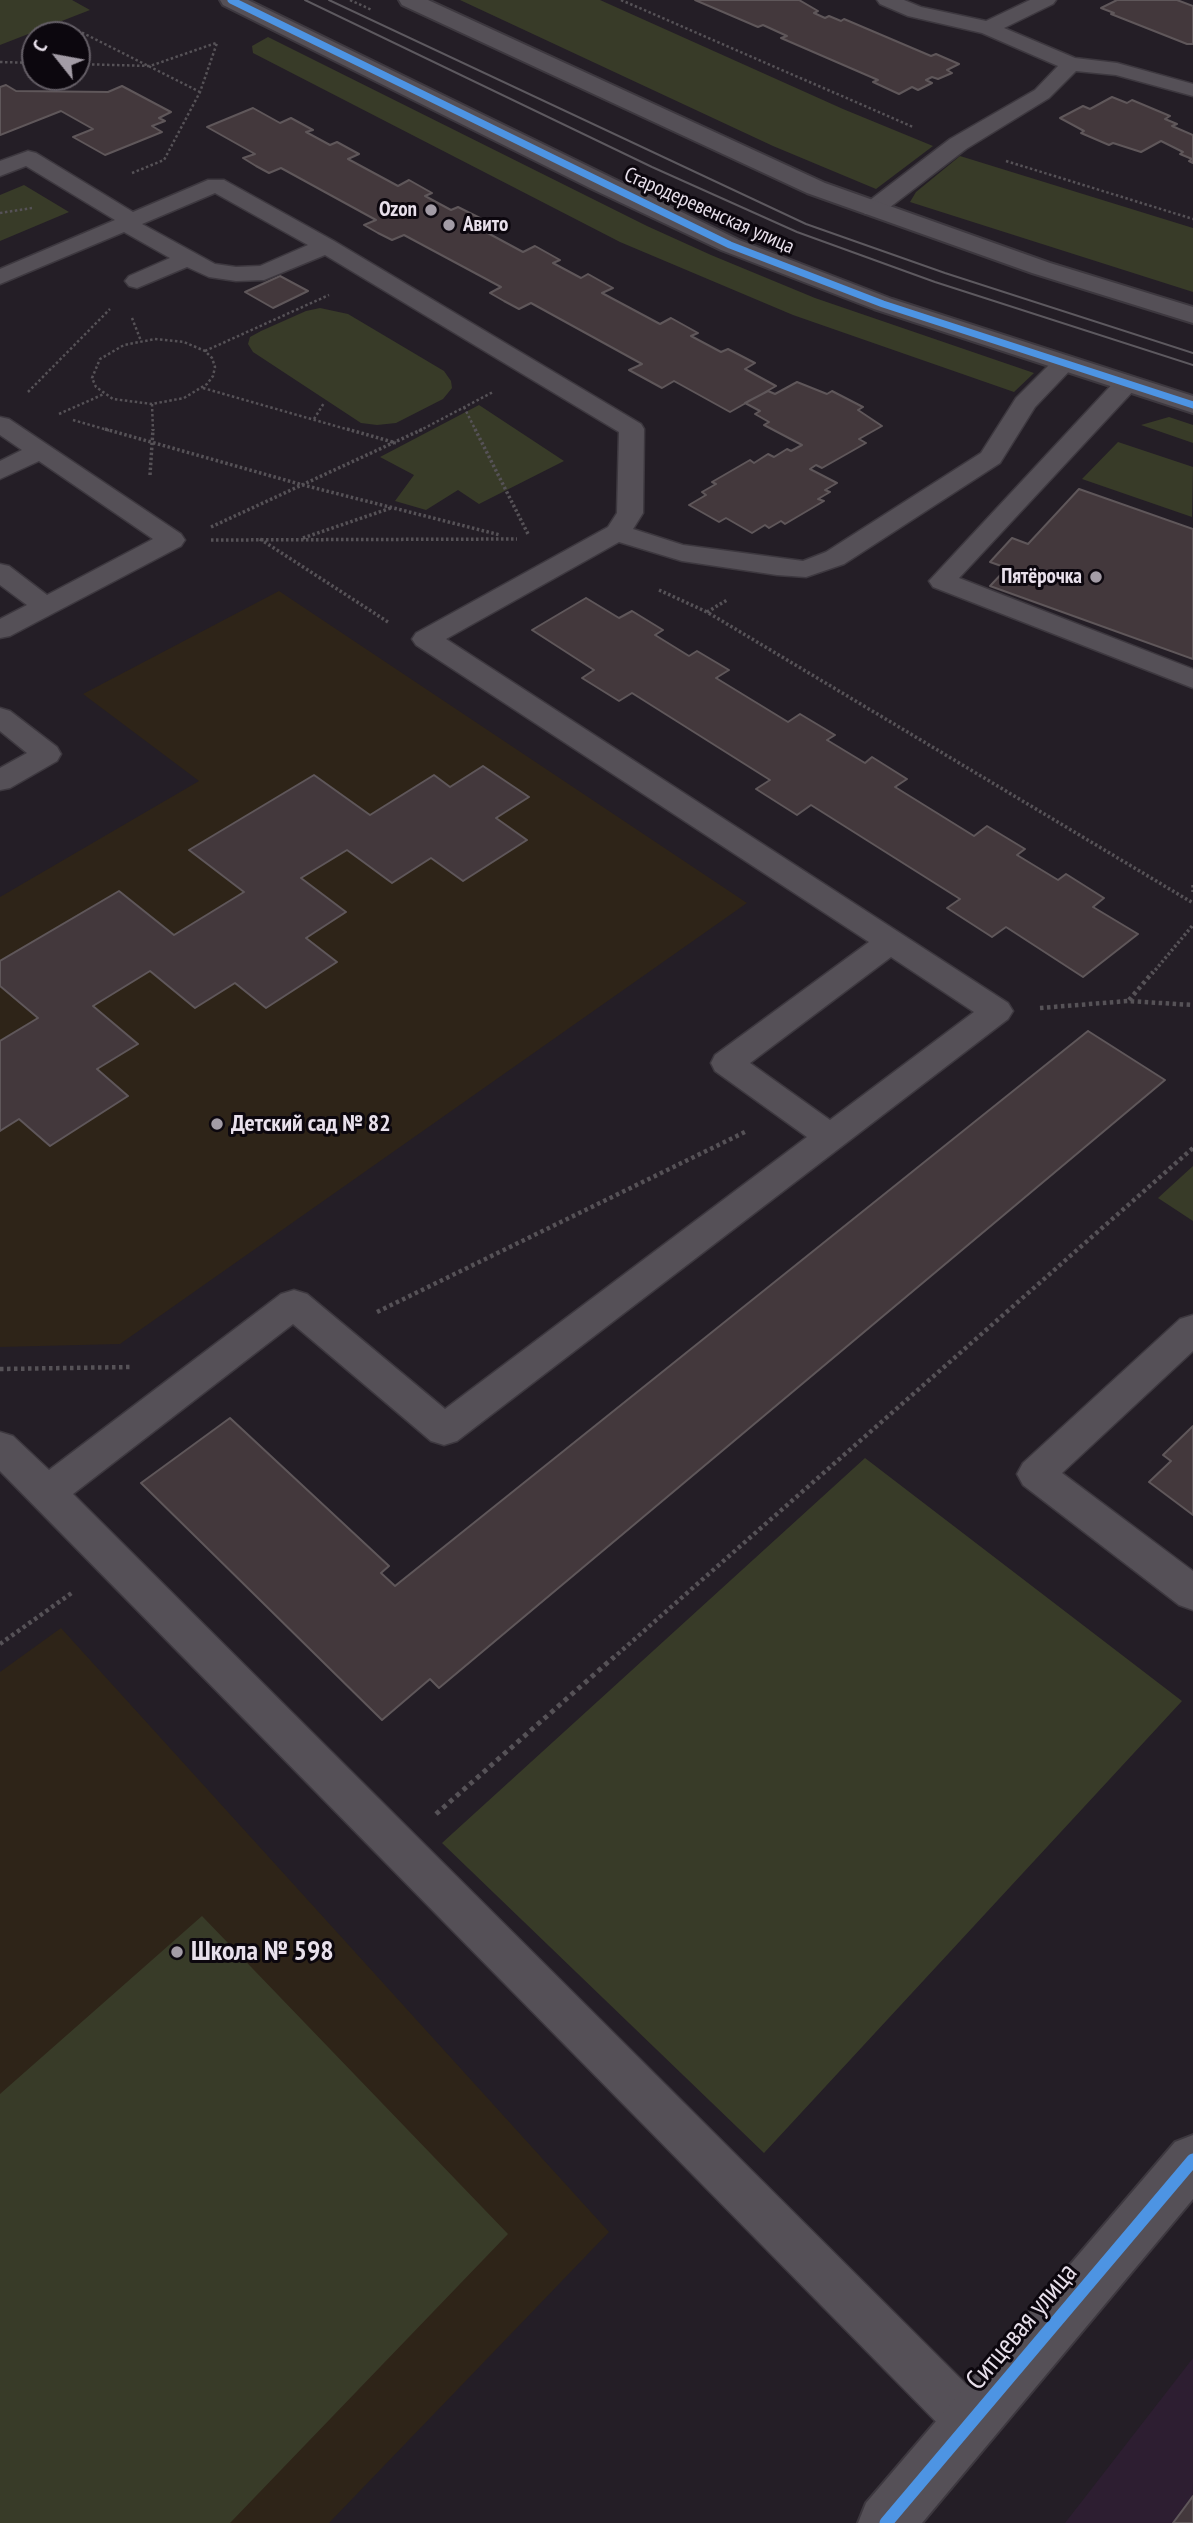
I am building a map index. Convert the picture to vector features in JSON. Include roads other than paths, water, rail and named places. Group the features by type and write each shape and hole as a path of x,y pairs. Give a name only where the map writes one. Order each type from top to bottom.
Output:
{"street":[{"name":"Стародеревенская улица","path":"230,0 598,183 730,245 883,304 1193,405"},
{"path":"410,0 803,182 1041,268 1193,315"},
{"name":"Ситцевая улица","path":"886,2523 1193,2160"}],"lane":[{"path":"887,0 915,12 988,29 1071,64 1117,69 1193,90"},
{"path":"988,29 1046,0"},
{"path":"873,209 958,144 1042,94 1071,64"},
{"path":"0,169 28,158 128,223 209,270 236,274 264,273 326,246"},
{"path":"0,277 216,185 374,274 632,429 630,513 618,532 426,639 997,1011 444,1430 294,1304 47,1493"},
{"path":"137,281 188,258"},
{"path":"618,532 644,543 682,553 806,569 835,558 991,458 1025,402 1065,363"},
{"path":"1127,383 942,581 1193,679"},
{"path":"0,424 176,540 0,629"},
{"path":"0,471 40,451"},
{"path":"0,572 45,606"},
{"path":"0,717 47,754 0,781"},
{"path":"830,1137 727,1063 890,942"},
{"path":"1193,1329 1036,1474 1193,1593"},
{"path":"0,1447 971,2423"}],"tram line":[{"path":"305,0 652,167 797,232 935,282 1193,365"},
{"path":"329,0 806,224 945,273 1193,353"}],"place":[{"name":"Ozon","path":"431,210"},
{"name":"Авито","path":"449,225"},
{"name":"Пятёрочка","path":"1096,577"},
{"name":"Детский сад № 82","path":"217,1124"},
{"name":"Школа № 598","path":"177,1952"}]}
